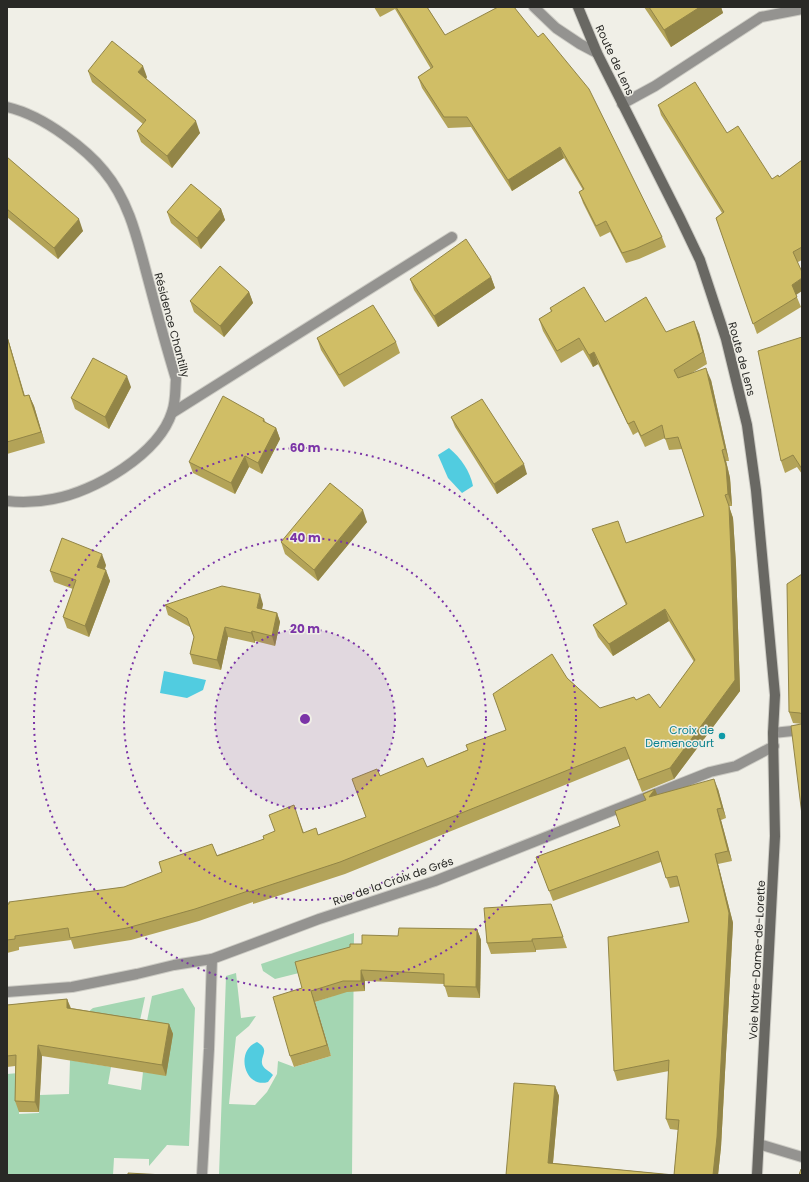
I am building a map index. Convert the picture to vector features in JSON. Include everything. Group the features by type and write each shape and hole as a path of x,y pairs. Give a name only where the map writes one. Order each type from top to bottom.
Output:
{"main road":[{"name":"Route de Lens","path":"578,7 597,53 700,260 726,339 745,418 756,490 774,678 774,746"},
{"name":"Voie Notre-Dame-de-Lorette","path":"757,1175 775,836 774,746"}],"street":[{"path":"534,7 556,28 597,53"},
{"path":"622,104 655,86 761,17 802,9"},
{"name":"Résidence Chantilly","path":"7,107 33,115 54,127 72,140 100,166 116,187 133,224 176,379 172,413 163,430 151,446 118,472 74,494 54,499 30,502 7,501"},
{"path":"172,413 452,237"},
{"path":"773,733 802,730"},
{"name":"Rue de la Croix de Grés","path":"7,992 72,987 174,965 212,959 319,919 435,881 702,775 736,766 774,746"},
{"path":"202,1175 210,1049 212,959"},
{"path":"759,1144 802,1157"}],"green space":[{"path":"354,933 352,1175 219,1175 226,976 236,973 241,1018 256,1016 249,1026 236,1037 229,1104 255,1105 267,1092 277,1074 278,1061 294,1067 331,1056 315,1002 333,996 299,973 275,979 263,971 261,964"},
{"path":"183,988 195,1008 189,1146 167,1145 149,1166 149,1159 114,1158 113,1175 7,1175 7,1074 19,1073 19,1114 39,1113 40,1095 69,1094 70,1060 111,1067 108,1084 141,1090 143,1072 166,1075 146,1026 152,996"},
{"path":"145,997 139,1025 88,1012 93,1008"}],"water":[{"path":"449,448 464,465 472,480 473,486 462,493 448,478 438,455"},
{"path":"164,671 206,680 203,690 187,698 160,693"},
{"path":"257,1042 264,1048 262,1059 263,1066 273,1075 268,1082 260,1083 253,1080 248,1075 245,1068 244,1060 246,1053 250,1046"}],"building":[{"path":"396,7 427,7 445,35 498,7 514,7 538,37 543,33 589,89 662,237 622,253 606,221 596,226 579,192 584,189 560,147 508,180 467,117 444,117 418,77 433,67"},
{"path":"649,7 700,7 664,30"},
{"path":"112,41 143,66 138,72 196,121 167,156 137,131 146,120 88,71"},
{"path":"695,82 727,133 738,126 772,179 778,175 779,177 802,160 802,247 793,252 802,272 802,278 792,285 797,297 753,324 716,218 724,212 658,105"},
{"path":"7,157 79,219 54,248 7,209"},
{"path":"191,184 221,209 197,238 167,212"},
{"path":"466,239 491,277 434,316 410,279"},
{"path":"220,266 249,292 220,326 190,301"},
{"path":"584,287 605,322 646,297 666,332 694,321 703,352 674,370 678,378 706,368 725,449 722,450 726,466 728,494 725,495 729,506 735,680 670,768 638,780 625,747 340,862 195,909 127,928 70,938 68,928 15,936 15,939 7,940 7,904 9,904 9,902 124,887 162,872 159,862 212,844 217,856 264,839 263,836 275,831 269,815 294,805 303,833 316,828 318,835 366,817 352,779 377,769 380,776 423,758 427,767 468,750 466,745 506,730 493,694 552,654 567,678 600,708 634,697 636,700 649,694 660,708 695,660 665,609 609,644 593,625 627,604 592,529 618,521 626,543 704,516 678,437 665,439 662,425 641,436 634,421 628,424 594,352 589,355 579,338 557,351 539,319 552,311 550,308"},
{"path":"373,305 396,342 339,375 317,338"},
{"path":"7,337 24,396 29,395 41,432 7,442"},
{"path":"802,337 802,469 793,455 781,461 758,351"},
{"path":"93,358 127,376 105,417 71,398"},
{"path":"223,396 264,419 263,421 276,428 258,463 245,456 231,483 189,462"},
{"path":"482,399 524,464 494,484 451,417"},
{"path":"330,483 363,510 314,570 281,542"},
{"path":"62,538 102,554 97,567 106,570 85,626 63,617 76,580 50,571"},
{"path":"802,574 802,714 789,712 787,584"},
{"path":"222,586 260,594 257,608 277,613 272,636 225,627 217,660 190,654 194,637 187,618 165,605"},
{"path":"802,723 802,815 791,726"},
{"path":"714,779 722,808 717,809 728,851 715,854 729,913 717,1137 713,1175 674,1175 679,1120 666,1119 669,1060 614,1071 608,937 689,922 677,876 666,878 658,851 549,891 536,857 620,826 615,811 646,800 643,794 655,789 649,797"},
{"path":"551,904 563,937 532,939 532,941 487,943 484,908"},
{"path":"399,928 477,929 476,987 444,986 444,974 361,970 361,981 343,981 311,991 327,1045 290,1056 273,997 302,988 295,962 350,947 350,944 362,944 362,935 398,936"},
{"path":"67,999 67,1008 169,1024 162,1065 38,1045 35,1102 15,1101 16,1055 7,1056 7,1005"},
{"path":"514,1083 555,1086 548,1163 674,1175 506,1175"},
{"path":"801,1169 802,1175 799,1175"},
{"path":"128,1173 164,1175 128,1175"}],"place":[{"name":"Croix de Demencourt","path":"722,736"}]}
